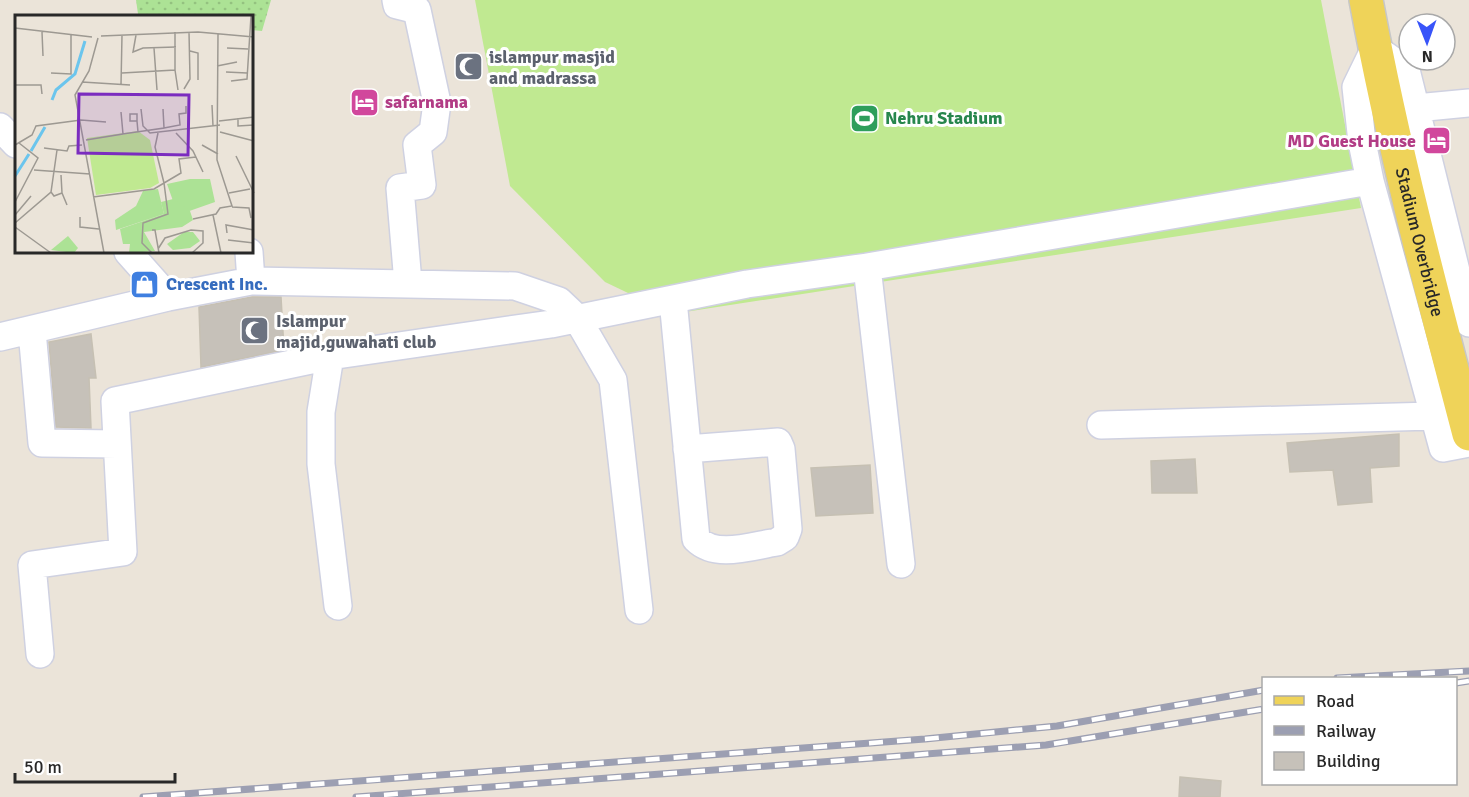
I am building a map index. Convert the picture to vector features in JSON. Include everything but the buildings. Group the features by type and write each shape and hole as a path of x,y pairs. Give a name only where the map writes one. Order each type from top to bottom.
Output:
{"main road":[{"name":"Stadium Overbridge","path":"1366,0 1383,97 1469,434"}],"street":[{"path":"396,0 397,5 417,10 437,103 433,132 417,145 422,185 400,188 408,283"},
{"path":"1469,323 1460,251 1406,70 1375,48 1356,87 1362,142 1370,182 1443,448 1469,443"},
{"path":"1416,108 1469,103"},
{"path":"0,127 15,143"},
{"path":"40,654 32,565 123,552 115,401 330,356 577,318 747,284 867,267 1370,182"},
{"path":"130,254 168,297"},
{"path":"249,254 251,281"},
{"path":"867,267 901,564"},
{"path":"0,337 168,297 251,281 515,286 559,301 577,318 612,380 639,610"},
{"path":"673,300 687,449 696,539 705,548 715,550 777,542 784,537 788,529 782,449 778,442 687,449"},
{"path":"32,331 42,443 117,444"},
{"path":"330,356 321,412 321,464 338,606"},
{"path":"1101,425 1433,416"}],"green space":[{"path":"136,0 271,0 262,31 254,30 254,15 138,14"},
{"name":"Nehru Stadium","path":"475,0 1321,0 1361,208 672,314 605,282 510,186"}],"railway":[{"path":"1356,677 1469,671"},
{"path":"1457,683 1469,681"},
{"path":"143,797 925,739 1057,726 1262,690"},
{"path":"356,797 1046,745 1262,709"}],"place":[{"name":"islampur masjid and madrassa","path":"468,67"},
{"name":"safarnama","path":"364,102"},
{"name":"Nehru Stadium","path":"864,118"},
{"name":"MD Guest House","path":"1437,141"},
{"name":"Crescent Inc.","path":"145,284"},
{"name":"Islampur majid,guwahati club","path":"255,331"}]}
